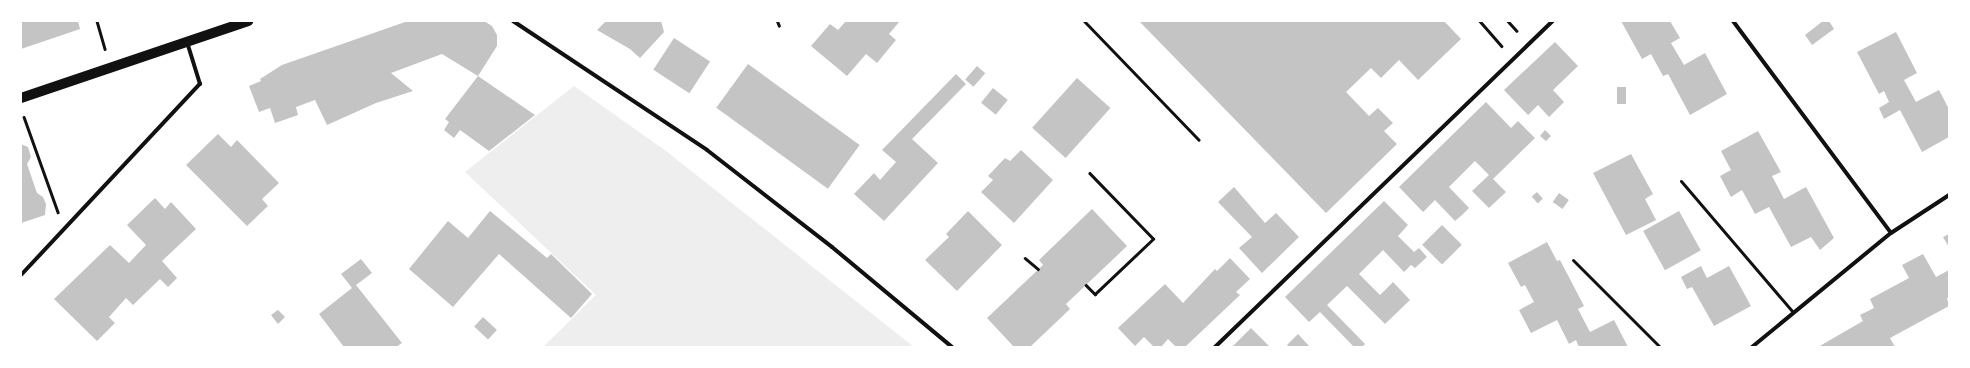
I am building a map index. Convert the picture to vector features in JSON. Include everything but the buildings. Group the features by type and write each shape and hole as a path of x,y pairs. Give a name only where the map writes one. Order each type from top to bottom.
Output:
{"main road":[{"path":"21,98 248,21"}],"street":[{"path":"513,21 707,150 832,247 952,347"},
{"path":"1214,347 1552,21"},
{"path":"1733,21 1892,233"},
{"path":"21,275 200,84 187,42"},
{"path":"1752,347 1793,312 1892,233 1949,195"}],"lane":[{"path":"777,21 779,26"},
{"path":"1084,21 1199,140"},
{"path":"1681,181 1793,312"},
{"path":"1573,260 1660,347"}],"path":[{"path":"97,21 110,68"},
{"path":"1480,21 1513,58"},
{"path":"21,109 64,230"},
{"path":"1086,285 1094,294 1153,239 1090,174"},
{"path":"1025,258 1038,269"}],"shaded area":[{"path":"574,86 666,151 914,347 543,347 596,295 465,172"}]}
